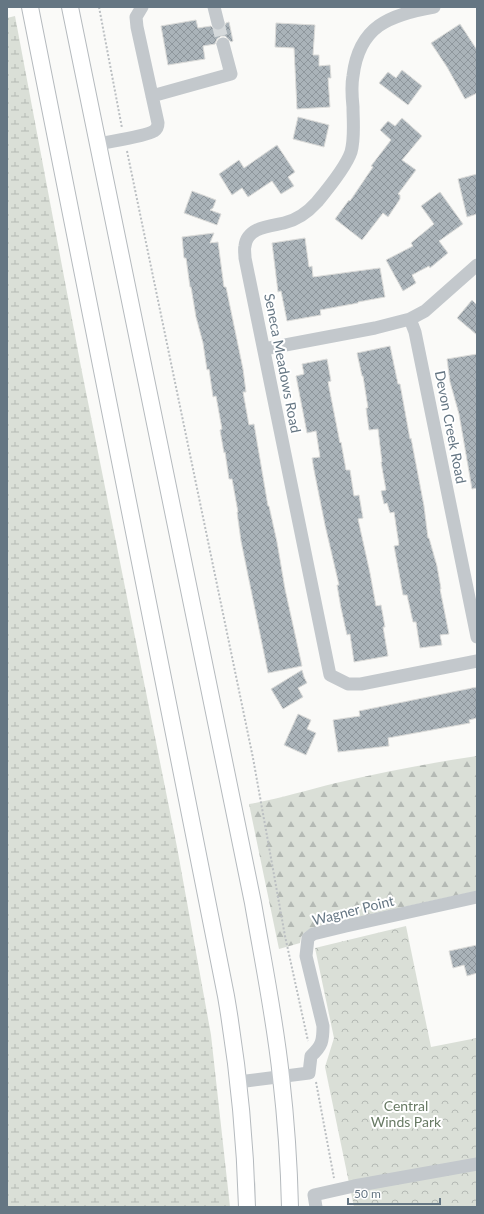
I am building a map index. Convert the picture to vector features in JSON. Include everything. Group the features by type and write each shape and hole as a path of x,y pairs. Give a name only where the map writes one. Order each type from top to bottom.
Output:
{"main road":[{"path":"30,7 210,910 227,1003 244,1136 247,1207"},
{"path":"70,7 253,903 269,992 281,1076 286,1131 290,1207"}],"street":[{"path":"98,144 154,131 158,127 137,27 136,16 142,7"},
{"path":"214,7 218,23"},
{"name":"Seneca Meadows Road","path":"434,7 415,10 396,16 379,26 364,40 356,59 352,78 353,137 351,152 345,165 323,196 308,211 292,220 266,226 255,231 248,238 245,245 245,258 330,675 348,684 362,684 477,661"},
{"path":"152,96 231,74 223,44"},
{"path":"264,349 375,328 410,319 425,311 477,265"},
{"name":"Devon Creek Road","path":"410,319 415,332 477,637"},
{"name":"Wagner Point","path":"281,1076 309,1073 311,1056 319,1049 323,1038 323,1026 306,956 308,938 313,934 477,897"},
{"path":"238,1082 281,1076"},
{"path":"315,1201 354,1186 477,1164"}],"path":[{"path":"99,7 123,131"},
{"path":"127,150 253,758 283,928 311,1056"},
{"path":"315,1079 335,1183"}],"green space":[{"path":"15,16 81,367 177,847 211,1035 230,1207 7,1207 7,18"},
{"path":"477,756 477,891 311,928 301,937 300,943 279,949 249,804 371,775"},
{"name":"Central Winds Park","path":"406,926 431,1047 477,1038 477,1207 354,1207 325,1067 334,1038 315,948"}],"building":[{"path":"196,20 198,28 211,26 216,31 223,29 226,23 229,22 233,41 231,42 225,36 221,36 217,39 215,44 203,46 205,59 168,65 161,26"},
{"path":"276,23 315,25 313,55 319,55 319,66 330,65 331,78 328,78 330,107 297,109 294,48 275,47"},
{"path":"460,24 477,50 477,93 465,99 447,67 431,43"},
{"path":"402,70 422,86 408,105 379,83 388,72 396,78"},
{"path":"298,117 329,125 324,147 293,139"},
{"path":"402,118 422,136 402,160 416,170 398,194 400,195 400,199 388,217 383,213 362,240 335,219 349,200 350,201 373,167 371,166 391,140 380,130 388,121 395,126"},
{"path":"277,145 295,172 288,177 294,186 281,194 272,181 248,197 242,188 232,195 219,174 239,160 244,168"},
{"path":"477,174 477,214 467,217 458,179"},
{"path":"192,191 216,200 213,208 210,210 221,214 217,225 184,213"},
{"path":"440,192 463,224 439,241 448,253 430,268 429,266 412,275 416,283 403,291 386,260 413,246 411,243 434,224 421,206"},
{"path":"214,233 210,243 218,242 224,287 226,287 243,369 246,392 243,392 249,425 254,424 268,506 277,542 285,589 302,666 268,673 241,541 232,479 229,479 225,452 224,453 220,430 222,429 216,396 213,397 209,369 207,370 203,343 190,287 186,258 184,258 182,237"},
{"path":"305,238 309,267 312,266 313,277 380,268 385,297 320,310 321,315 287,321 281,291 278,292 272,243"},
{"path":"472,300 477,305 477,335 457,318"},
{"path":"390,346 398,384 400,384 424,506 428,538 437,566 449,634 440,635 442,645 420,648 416,622 413,622 407,595 403,595 394,546 399,545 394,512 390,513 387,503 384,504 381,491 386,490 381,462 378,429 369,430 366,408 368,408 363,376 357,353"},
{"path":"477,354 477,488 472,489 459,414 450,382 447,359"},
{"path":"327,359 331,381 328,382 340,443 341,442 346,470 350,470 354,496 359,495 363,518 358,519 376,606 381,605 388,656 354,662 350,634 347,635 341,608 337,585 339,585 325,525 312,458 320,457 316,431 307,433 296,376 304,374 302,364"},
{"path":"302,670 307,683 298,688 303,697 283,709 271,689"},
{"path":"477,687 477,718 469,720 470,723 388,738 389,746 338,752 333,720 360,716 359,711"},
{"path":"298,714 311,720 307,729 316,733 306,755 284,745"},
{"path":"477,945 477,973 467,976 464,965 453,968 449,951"}],"tunnel":[{"path":"218,23 223,44"}]}
